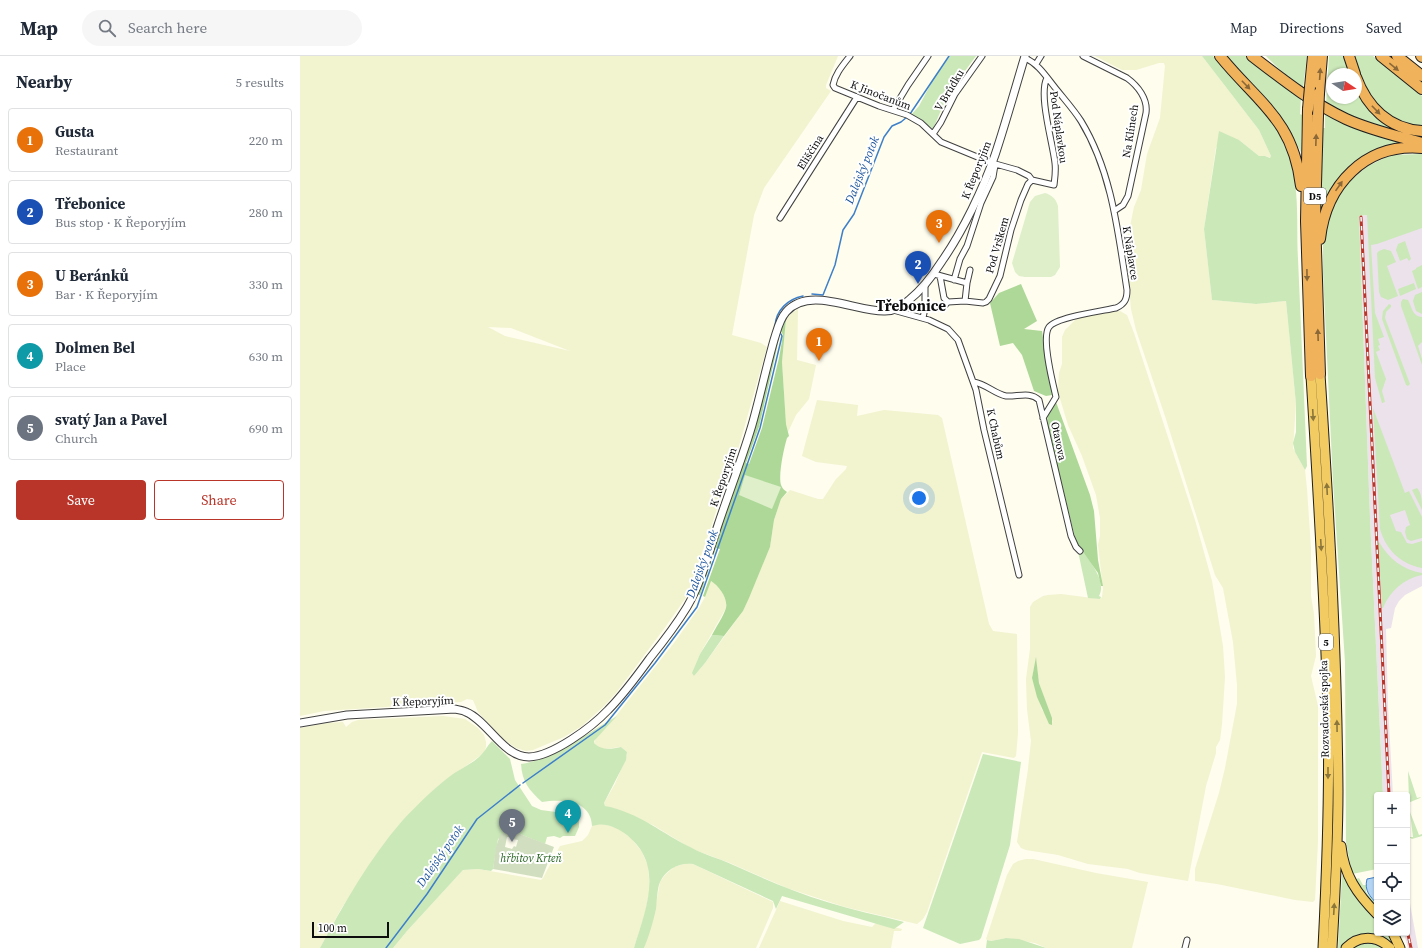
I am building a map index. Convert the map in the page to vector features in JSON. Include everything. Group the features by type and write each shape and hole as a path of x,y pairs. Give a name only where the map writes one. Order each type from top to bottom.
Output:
{"highway":[{"path":"1220,56 1269,109 1289,139 1299,174 1306,236"},
{"path":"1252,56 1306,90"},
{"path":"1261,56 1306,90 1322,106 1347,119 1422,144"},
{"name":"D5","path":"1313,56 1306,90 1308,109 1306,236 1316,375"},
{"name":"D5","path":"1316,375 1315,189 1322,56"},
{"path":"1349,56 1353,68"},
{"path":"1381,56 1422,89"},
{"path":"1396,56 1422,76"},
{"path":"1362,87 1369,102 1389,121 1402,127 1422,131"},
{"path":"1316,277 1324,217 1331,199 1342,181 1361,164 1380,154 1401,148 1422,148"},
{"name":"Rozvadovská spojka","path":"1316,375 1332,583 1337,709 1338,793 1332,948"},
{"name":"Rozvadovská spojka","path":"1316,375 1328,712 1328,834 1323,948"},
{"path":"1338,793 1342,851 1346,870 1359,895 1374,911"},
{"path":"1394,936 1400,948"},
{"path":"1346,948 1353,942 1370,938 1381,941 1390,948"}],"street":[{"name":"K Jinočanům","path":"850,56 841,67 834,81 833,85 835,88 908,116 921,124 942,142 994,164"},
{"path":"893,110 928,56"},
{"name":"V Brůdku","path":"933,134 939,126 955,94 982,56"},
{"path":"1036,64 1041,56"},
{"name":"Na Klínech","path":"1083,56 1127,78 1131,81 1146,102 1146,113 1128,196 1123,205 1114,211"},
{"name":"K Náplavce","path":"1025,57 1036,64 1077,114 1090,138 1104,171 1114,211 1127,297 1122,306 1074,317 1052,325 1048,328 1046,341 1056,397 1043,418"},
{"name":"K Řeporyjím","path":"300,723 347,715 455,709 466,712 476,718 510,751 527,757 545,752 565,743 582,733 598,720 621,696 687,607 706,560 746,441 774,340 786,312 800,302 816,300 873,310 893,310 910,300 925,284 937,275 994,164 1025,57"},
{"name":"Pod Náplavkou","path":"994,164 1017,170 1029,176 1032,180 1054,185 1055,162 1044,94 1045,82 1047,78"},
{"name":"Eliščina","path":"780,218 857,97"},
{"name":"K Řeporyjím","path":"954,280 960,260 967,246 993,177 994,164"},
{"name":"Pod Vrškem","path":"925,308 938,308 944,306 948,302 986,302 989,299 1000,276 1010,230 1028,184 1032,180"},
{"path":"965,301 970,270"},
{"path":"937,275 967,283"},
{"path":"937,275 944,298 948,302"},
{"path":"923,318 925,308 925,284"},
{"name":"K Chabům","path":"893,310 923,318 948,329 958,340 974,382 1006,527 1019,575"},
{"name":"Otavova","path":"974,382 982,384 1006,396 1025,395 1036,397 1041,404 1071,536 1076,547 1080,551"},
{"path":"1185,948 1187,940"}],"shaded area":[{"path":"1422,188 1422,586 1405,595 1399,601 1395,608 1391,628 1386,629 1388,706 1393,792 1383,792 1370,517 1359,216 1367,215"},
{"path":"1410,904 1418,948 1408,948 1405,936 1410,936"}],"green space":[{"path":"300,56 838,56 826,85 826,88 831,91 764,188 754,215 732,335 761,343 767,347 737,453 730,453 725,469 729,471 687,596 616,693 582,726 564,737 533,750 526,751 516,748 503,739 478,712 473,700 467,699 461,702 324,711 300,716","holes":["488,327 511,328 570,351 505,336"]},
{"path":"950,56 976,56 948,94 933,129 911,115 919,106 935,76"},
{"path":"1095,56 1202,56 1259,130 1271,156 1271,158 1259,156 1239,140 1216,147 1204,229 1212,300 1256,304 1286,301 1296,404 1293,448 1305,470 1311,549 1311,596 1314,614 1316,656 1311,676 1318,706 1318,841 1315,900 1313,902 1195,881 1195,869 1219,793 1225,768 1237,704 1237,685 1233,642 1223,588 1215,575 1165,416 1136,330 1131,309 1126,246 1134,207 1141,190 1147,154 1160,118 1165,66 1164,63 1159,63 1136,70 1122,70"},
{"path":"1202,56 1213,56 1271,120 1285,145 1294,173 1297,202 1307,466 1305,470 1295,452 1293,443 1296,432 1296,404 1286,301 1256,304 1212,300 1204,229 1219,131 1239,140 1259,156 1270,158 1271,156 1259,130"},
{"path":"1226,56 1248,56 1301,97 1301,152 1282,118 1264,96"},
{"path":"1266,56 1307,56 1303,89 1277,67"},
{"path":"1329,56 1347,56 1351,68 1328,68"},
{"path":"1354,56 1373,56 1422,96 1422,126 1407,123 1385,112 1370,93 1362,77 1362,68 1359,68"},
{"path":"1362,93 1370,108 1422,134 1422,141 1383,130 1326,105 1362,104"},
{"path":"1325,112 1354,126 1403,144 1364,156 1356,161 1343,172 1338,179 1328,195 1321,211 1323,128 1325,128"},
{"path":"1422,154 1422,228 1371,245 1375,313 1384,337 1378,339 1380,345 1378,346 1380,350 1376,352 1386,379 1382,391 1385,402 1382,403 1375,378 1367,215 1359,216 1370,517 1383,792 1374,792 1374,870 1352,874 1346,842 1345,662 1333,482 1323,273 1323,237 1332,206 1347,183 1368,166 1391,155"},
{"path":"1045,193 1050,195 1056,201 1058,206 1060,267 1055,275 1051,277 1019,276 1015,272 1012,263 1030,202 1035,196"},
{"path":"1405,241 1411,259 1409,261 1407,258 1400,261 1396,250 1398,244"},
{"path":"1384,249 1391,251 1396,262 1387,266 1398,296 1388,300 1381,297 1379,292 1377,253"},
{"path":"1422,265 1422,287 1418,289 1412,271"},
{"path":"1414,283 1416,289 1400,296 1398,289"},
{"path":"1021,284 1037,321 1024,329 1042,331 1052,395 1046,396 1034,391 1022,355 1013,343 1000,346 990,303 999,293"},
{"path":"1422,292 1422,314 1416,311 1413,301 1415,295"},
{"path":"1403,299 1408,300 1414,313 1422,317 1422,342 1418,346 1422,359 1422,365 1401,306"},
{"path":"1389,304 1391,307 1386,312 1385,318 1410,384 1408,386 1406,385 1382,319 1383,311"},
{"path":"798,309 797,360 816,365 809,399 796,415 788,432 786,424 782,362 786,319"},
{"path":"1120,311 1127,315 1195,520 1212,581 1223,646 1225,677 1222,724 1220,740 1216,747 1216,753 1206,786 1188,881 1140,873 1128,869 1088,864 1058,855 1026,850 1021,848 1017,842 1031,741 1027,709 1026,679 1030,649 1030,607 1033,602 1043,596 1048,595 1061,594 1100,599 1102,597 1103,589 1098,545 1100,536 1100,518 1096,495 1082,456 1068,425 1058,392 1059,373 1062,364 1062,337 1065,330 1077,318","holes":["1036,659 1039,683 1053,723 1042,710 1032,678"]},
{"path":"786,319 782,362 786,424 789,436 787,438 783,455 780,481 782,487 787,492 781,499 774,520 770,547 743,611 724,636 712,635 725,611 726,600 720,589 711,581 705,597 703,596 720,549 716,548 700,595 697,594 749,448 780,333 759,427 746,463 749,464 762,428 779,358 783,335 781,331"},
{"path":"817,400 858,405 857,416 884,410 938,415 942,418 989,624 993,631 1017,634 1018,733 1016,756 1014,758 982,752 927,912 923,919 917,924 845,907 787,888 730,863 692,849 653,825 605,806 604,803 615,784 627,752 621,747 605,749 600,748 594,743 596,737 608,726 674,643 699,608 705,597 710,581 715,583 723,593 726,601 726,608 700,654 694,669 694,676 743,611 770,547 774,520 781,499 790,490 818,499 823,499 836,479 846,469 847,466 816,462 802,456"},
{"path":"1056,402 1090,495 1094,511 1098,560 1103,586 1101,586 1098,573 1076,542 1047,423 1049,413"},
{"path":"1373,408 1405,493 1409,491 1422,517 1422,538 1411,541 1407,539 1405,532 1406,527 1410,525 1405,510 1390,515 1396,531 1401,532 1407,543 1412,544 1422,541 1422,568 1407,563 1395,555 1390,550 1380,529"},
{"path":"745,475 781,487 772,509 739,495"},
{"path":"1417,488 1421,495 1422,510 1412,490"},
{"path":"1076,542 1098,575 1101,589 1099,596 1101,597 1100,599 1088,598"},
{"path":"1379,542 1387,554 1397,563 1415,572 1422,573 1422,575 1409,579 1393,591 1383,608 1378,543"},
{"path":"712,635 724,636 694,676 692,673 700,654"},
{"path":"1036,657 1039,683 1052,718 1052,725 1049,724 1037,697 1032,678"},
{"path":"443,716 465,719 478,728 484,735 486,742 484,753 438,786 402,821 385,843 341,909 320,948 300,948 300,728 343,722 346,727 352,722 358,720"},
{"path":"617,716 594,741 597,746 603,748 610,749 621,747 627,752 626,760 604,803 605,806 639,818 706,855 726,862 766,880 836,905 904,922 894,929 782,896 776,909 773,901 693,864 683,864 674,867 666,873 660,882 654,919 644,948 634,948 647,902 649,887 649,872 645,858 637,845 616,828 601,824 592,826 587,811 581,806 566,801 542,802 533,794 527,785 523,776 521,764 545,757 558,751"},
{"path":"492,741 510,759 515,780 532,806 541,810 563,813 579,819 579,827 575,836 563,836 560,838 554,836 547,837 545,844 512,831 498,839 493,869 491,871 478,869 463,870 393,948 320,948 358,882 390,835 424,798 453,774 472,763 482,754"},
{"path":"983,754 1021,762 1010,845 981,938 979,940 960,944 923,928"},
{"path":"1408,771 1417,798 1421,797 1410,802 1410,792 1409,792"},
{"path":"1410,812 1419,835 1422,834 1422,836 1412,839 1410,838 1413,837"},
{"path":"600,823 617,828 632,839 642,852 648,866 650,889 645,913 634,948 393,948 463,870 478,869 541,880 560,846 582,841 588,835 592,826"},
{"name":"hřbitov Krteň","path":"512,831 554,847 542,878 493,869 496,847 500,835 505,832","holes":["510,834 514,835 513,839 518,840 516,847 514,846 512,849 505,847 507,837 509,837"]},
{"path":"1026,859 1033,859 1096,873 1148,882 1132,948 1046,948 1035,943 1006,938 991,941 987,940 986,939 1007,875 1013,864"},
{"path":"687,863 693,864 773,902 773,908 756,948 644,948 655,910 660,882 674,867"},
{"path":"1342,875 1353,892 1374,915 1374,936 1390,936 1396,948 1394,948 1387,940 1344,945 1341,948 1338,948"},
{"path":"1359,878 1363,885 1366,885 1366,892 1374,901 1374,906 1371,903 1354,880"},
{"path":"780,901 843,921 872,927 876,923 902,929 901,931 894,931 891,948 759,948"},
{"path":"1006,938 1019,939 1046,948 986,948 987,940 991,941"},
{"path":"1372,942 1385,948 1352,948 1362,943"}],"water":[{"path":"1374,878 1374,900 1368,893 1366,887 1367,879"}],"waterway":[{"name":"Dalejský potok","path":"910,114 949,56"},
{"name":"Dalejský potok","path":"812,294 823,295 835,265 843,230 854,214 884,137 892,126 901,122 907,117"},
{"name":"Dalejský potok","path":"775,326 780,310 792,300 803,296"},
{"name":"Dalejský potok","path":"523,783 605,725 655,663 697,607 760,428 782,336 781,334"},
{"name":"Dalejský potok","path":"386,948 427,894 477,819 520,785"}],"railway":[{"path":"1361,217 1389,792"},
{"path":"1408,936 1411,948"}],"place":[{"name":"U Beránků","path":"939,243"},
{"name":"Třebonice","path":"918,284"},
{"name":"Gusta","path":"819,361"},
{"name":"Dolmen Bel","path":"568,833"},
{"name":"svatý Jan a Pavel","path":"512,842"}],"district":[{"name":"Třebonice","path":"911,306"}]}
